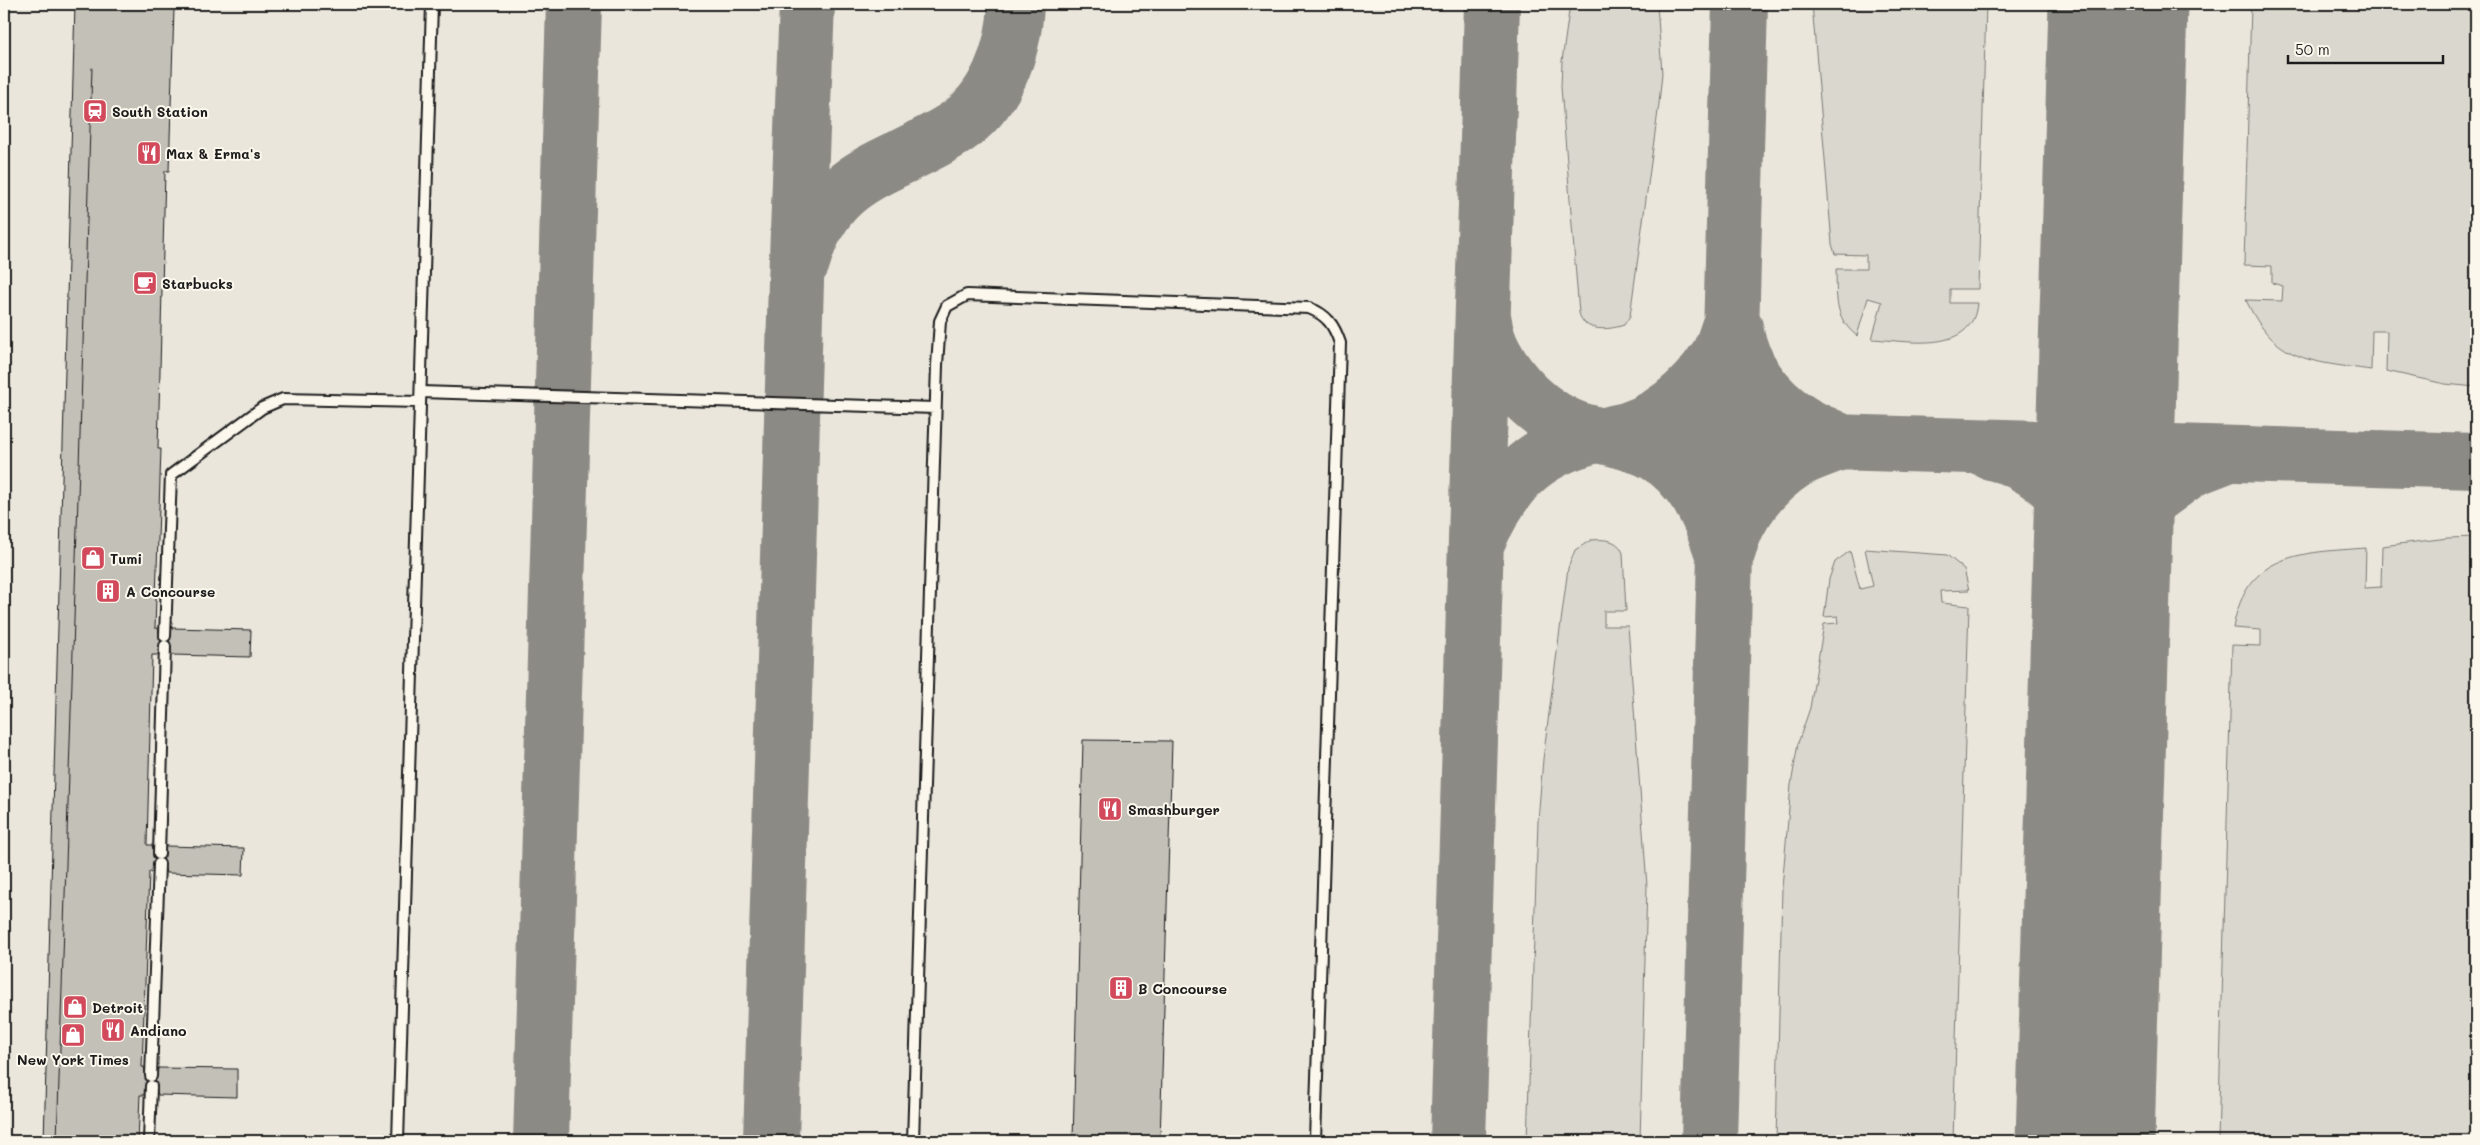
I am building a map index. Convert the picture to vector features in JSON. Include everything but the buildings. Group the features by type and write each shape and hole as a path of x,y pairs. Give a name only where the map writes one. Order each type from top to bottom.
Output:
{"lane":[{"path":"398,1141 432,4"},
{"path":"913,1141 935,408 940,322 947,306 957,298 968,295 1309,308 1324,316 1336,329 1340,343 1315,1141"},
{"path":"149,1141 170,475 215,445 262,408 283,399 421,397 935,408"}],"shaded area":[{"path":"4,4 2476,4 2476,1141 4,1141"},
{"path":"1570,4 1657,4 1662,73 1630,316 1624,325 1604,329 1591,327 1586,324 1579,313 1561,87 1562,61"},
{"path":"1812,4 1986,4 1978,289 1950,289 1950,303 1977,303 1973,320 1964,331 1952,338 1920,342 1872,339 1882,302 1868,298 1857,336 1849,329 1840,314 1836,269 1866,269 1866,255 1835,254 1832,244"},
{"path":"2251,4 2476,4 2476,387 2445,384 2386,371 2387,331 2372,331 2371,370 2329,364 2296,355 2282,347 2269,336 2257,320 2246,300 2282,301 2283,286 2272,283 2272,266 2244,265"},
{"path":"2476,537 2476,1141 2218,1141 2232,645 2261,646 2261,630 2233,628 2240,603 2251,584 2264,570 2281,561 2299,555 2366,548 2365,588 2381,587 2382,546 2448,538"},
{"path":"1591,540 1614,542 1621,548 1623,553 1626,611 1604,611 1604,626 1628,626 1647,886 1640,1141 1527,1141 1538,821 1543,759 1568,568 1575,550"},
{"path":"1865,549 1947,555 1964,569 1969,590 1940,591 1941,603 1969,606 1953,1141 1776,1141 1782,888 1791,785 1798,743 1810,708 1824,624 1839,623 1838,616 1824,617 1829,579 1835,562 1850,551 1860,589 1873,586"}],"taxiway":[{"path":"541,1141 574,4"},
{"path":"771,1141 796,282 807,4"},
{"path":"802,262 813,232 827,209 844,191 883,166 954,129 969,118 981,105 992,90 1007,57 1016,4"},
{"path":"1458,1141 1492,4"},
{"path":"1709,1141 1740,4"},
{"path":"1484,321 1487,337 1494,354 1504,370 1516,386 1545,412 1560,422 1576,429 1626,442 1655,453 1679,472 1698,496 1712,523 1722,551"},
{"path":"1613,433 1644,423 1659,415 1685,395 1717,357 1730,325"},
{"path":"1728,551 1737,525 1745,512 1773,478 1800,458 1841,442 1809,427 1787,413 1776,403 1757,381 1749,368 1738,341 1735,327"},
{"path":"1476,544 1486,523 1508,487 1536,460 1554,450 1597,435 2476,461"},
{"path":"1991,452 2006,456 2033,469 2057,488 2076,512 2084,526 2092,548 2100,621"},
{"path":"2102,605 2123,536 2153,497 2191,469 2227,455"}],"runway":[{"path":"2085,1141 2118,4"}],"tram line":[{"path":"57,1141 92,68"}],"place":[{"name":"South Station","path":"95,111"},
{"name":"Max & Erma's","path":"149,153"},
{"name":"Starbucks","path":"145,283"},
{"name":"Tumi","path":"93,558"},
{"name":"A Concourse","path":"108,591"},
{"name":"Smashburger","path":"1110,809"},
{"name":"B Concourse","path":"1121,988"},
{"name":"Detroit","path":"75,1007"},
{"name":"Andiano","path":"113,1030"},
{"name":"New York Times","path":"73,1035"}]}
